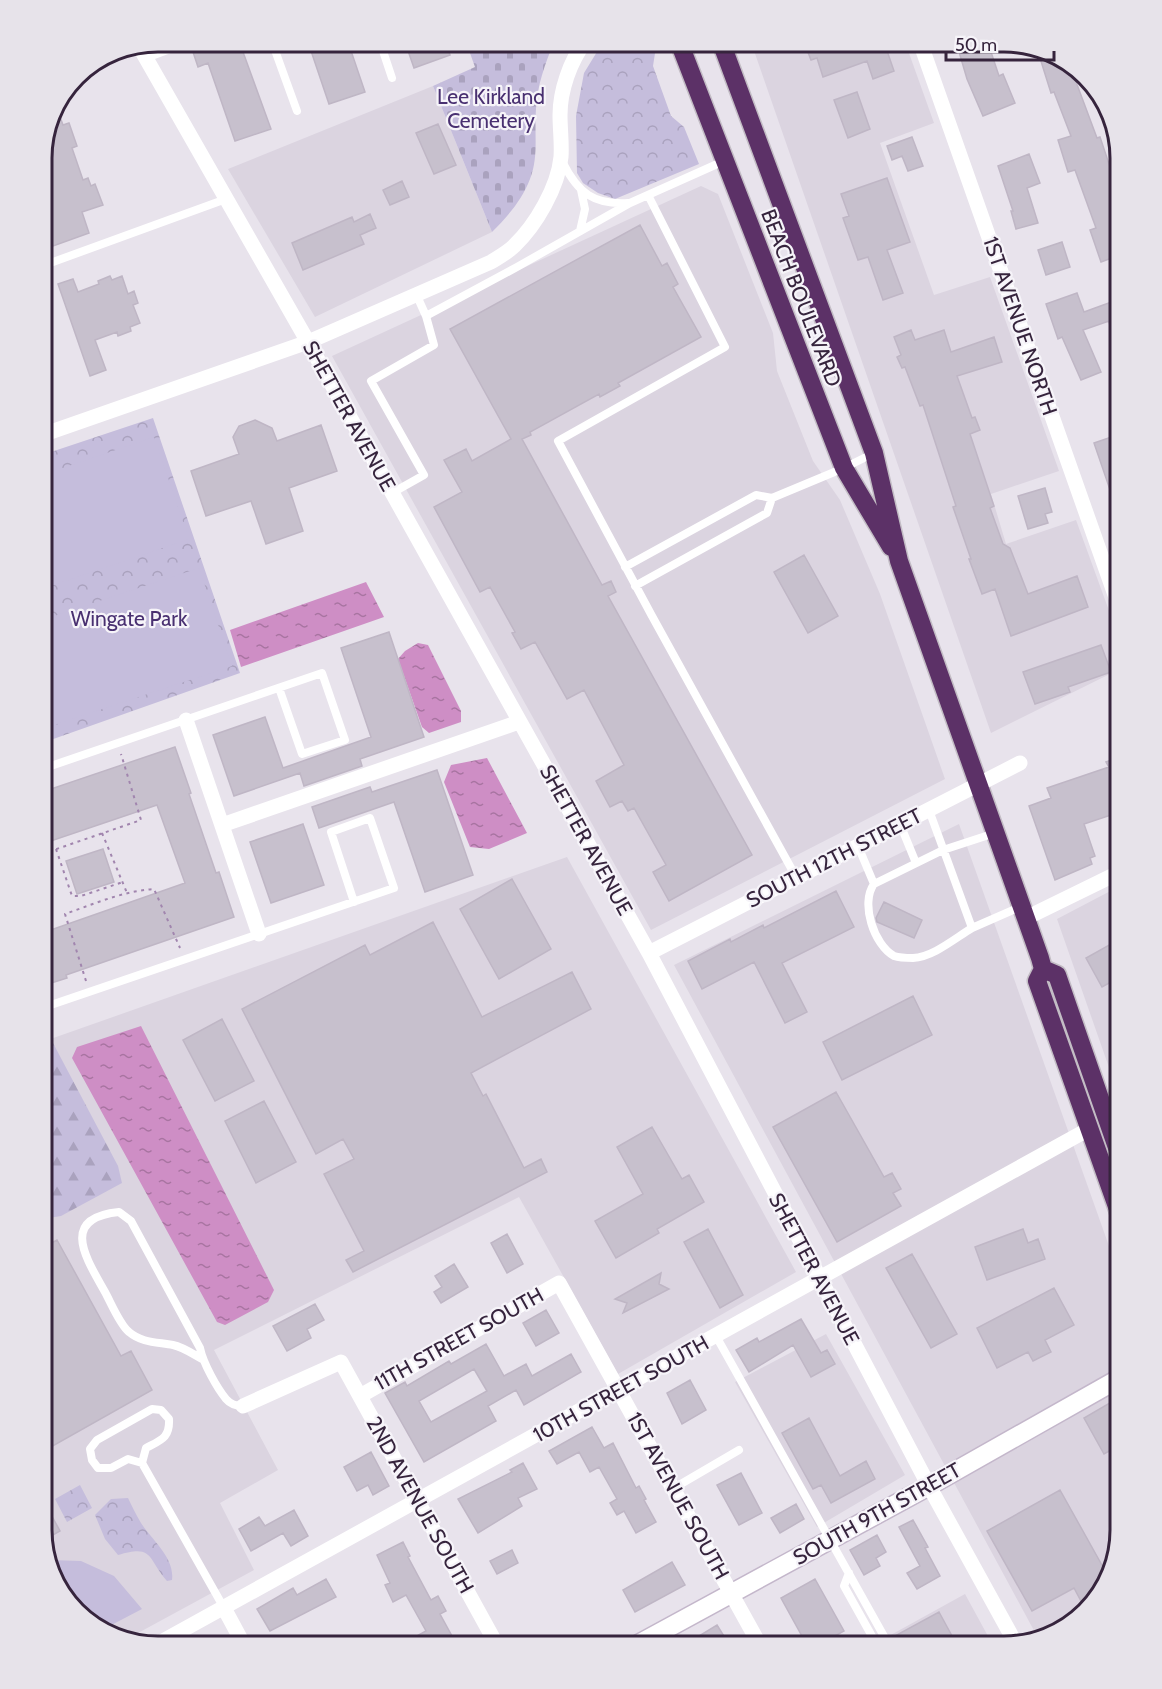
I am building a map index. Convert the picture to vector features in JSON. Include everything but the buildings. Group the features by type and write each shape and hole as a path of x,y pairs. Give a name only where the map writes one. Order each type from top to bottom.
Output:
{"highway":[{"name":"BEACH BOULEVARD","path":"683,53 844,468 899,561"},
{"path":"725,53 874,453 899,561 1024,912 1043,969 1038,981 1110,1187"},
{"path":"1043,969 1057,975 1110,1107"},
{"path":"1066,1062 1079,1075 1089,1104 1097,1114 1110,1116"},
{"path":"1089,1129 1095,1130 1106,1141 1110,1152"}],"street":[{"path":"53,431 308,342 491,262 514,247 547,203 561,158 562,94 577,52"},
{"name":"SHETTER AVENUE","path":"143,53 308,342 649,952 819,1279 1012,1636"},
{"name":"1ST AVENUE NORTH","path":"924,53 1110,581"},
{"path":"186,720 259,934"},
{"path":"222,825 519,722"},
{"name":"SOUTH 12TH STREET","path":"649,952 1020,763"},
{"path":"1024,912 1110,876"},
{"name":"10TH STREET SOUTH","path":"172,1636 1089,1129"},
{"name":"1ST AVENUE SOUTH","path":"559,1283 755,1636"},
{"name":"11TH STREET SOUTH","path":"360,1396 559,1283"},
{"name":"2ND AVENUE SOUTH","path":"243,1406 341,1362 492,1636"},
{"name":"SOUTH 9TH STREET","path":"653,1636 929,1486 1110,1384"},
{"path":"224,1608 238,1636"}],"lane":[{"path":"276,52 297,111"},
{"path":"383,52 392,78"},
{"path":"561,158 581,190 596,200 611,204 630,203"},
{"path":"426,316 630,203 724,161"},
{"path":"580,231 585,209 581,190"},
{"path":"648,195 725,347 558,441 796,877"},
{"path":"53,262 226,199"},
{"path":"392,493 424,475 371,381 434,345 426,316 417,296"},
{"path":"625,567 756,495 772,498 874,453"},
{"path":"636,586 766,513 772,498"},
{"path":"53,765 279,688 322,674 345,740 302,754 279,688"},
{"path":"929,810 972,928"},
{"path":"52,1005 354,902 394,888 370,818 331,832 354,902"},
{"path":"900,824 916,863"},
{"path":"995,833 943,850 874,884 869,895 872,921 880,942 894,956 909,958 922,956 972,928 1024,912"},
{"path":"858,846 874,884"},
{"path":"202,1359 175,1345 145,1341 128,1332 84,1254 81,1234 87,1222 104,1213 119,1212 131,1221 200,1348 202,1359 227,1401 236,1406 243,1406"},
{"path":"716,1336 884,1636"},
{"path":"142,1463 128,1459 111,1468 98,1468 92,1460 90,1449 97,1440 143,1414 152,1410 161,1410 169,1419 169,1428 165,1438 146,1448 142,1463 224,1608"},
{"path":"674,1488 739,1450"},
{"path":"849,1573 844,1586 872,1636"}],"path":[{"path":"52,850 141,820 118,743"},
{"path":"102,833 127,892"},
{"path":"56,849 72,896 81,896 123,882"},
{"path":"90,992 65,914 127,892 154,889 185,959"}],"shaded area":[{"path":"755,53 909,53 934,123 880,143 934,295 990,277 1059,471 991,494 1006,544 1076,520 1110,614 1110,674 991,733"},
{"path":"433,86 492,232 315,317 228,169"},
{"path":"701,186 718,194 773,333 777,371 813,461 840,500 880,594 945,779 651,930 332,356"},
{"path":"959,824 1110,1249 1109,1545 1101,1571 1088,1595 1079,1606 1057,1622 1035,1632 674,965"},
{"path":"567,857 796,1272 618,1374 519,1197 214,1350 278,1470 220,1503 254,1570 137,1634 124,1631 105,1622 83,1606 67,1584 53,1545 52,1038"},
{"path":"1110,891 1110,1070 1057,919"},
{"path":"826,1334 905,1475 817,1527 735,1382"},
{"path":"965,1594 988,1636 889,1636"}],"green space":[{"name":"Lee Kirkland Cemetery","path":"470,52 550,52 538,92 533,170 523,194 492,232 433,86 475,67"},
{"path":"597,53 655,53 653,66 671,116 684,127 699,164 615,199 598,193 583,183 577,173 576,116 584,73"},
{"name":"Wingate Park","path":"153,418 240,673 53,739 53,451"},
{"path":"154,437 189,539 53,585 53,471"},
{"path":"199,568 232,666 53,725 53,616"},
{"path":"52,1043 118,1166 122,1183 61,1216 52,1217"},
{"path":"80,1485 92,1508 67,1522 55,1499"},
{"path":"128,1498 141,1523 170,1564 172,1580 167,1581 144,1552 118,1555 105,1539 95,1515 111,1499"},
{"path":"57,1560 81,1561 114,1576 142,1609 111,1625 105,1622 83,1606 74,1595"}],"water":[{"path":"366,582 384,617 241,667 230,630"},
{"path":"418,643 428,645 461,711 461,722 429,733 422,727 398,659 405,651"},
{"path":"487,758 527,833 489,849 470,847 444,782 451,765"},
{"path":"141,1026 274,1290 268,1302 225,1325 217,1322 72,1058 77,1047"}]}
